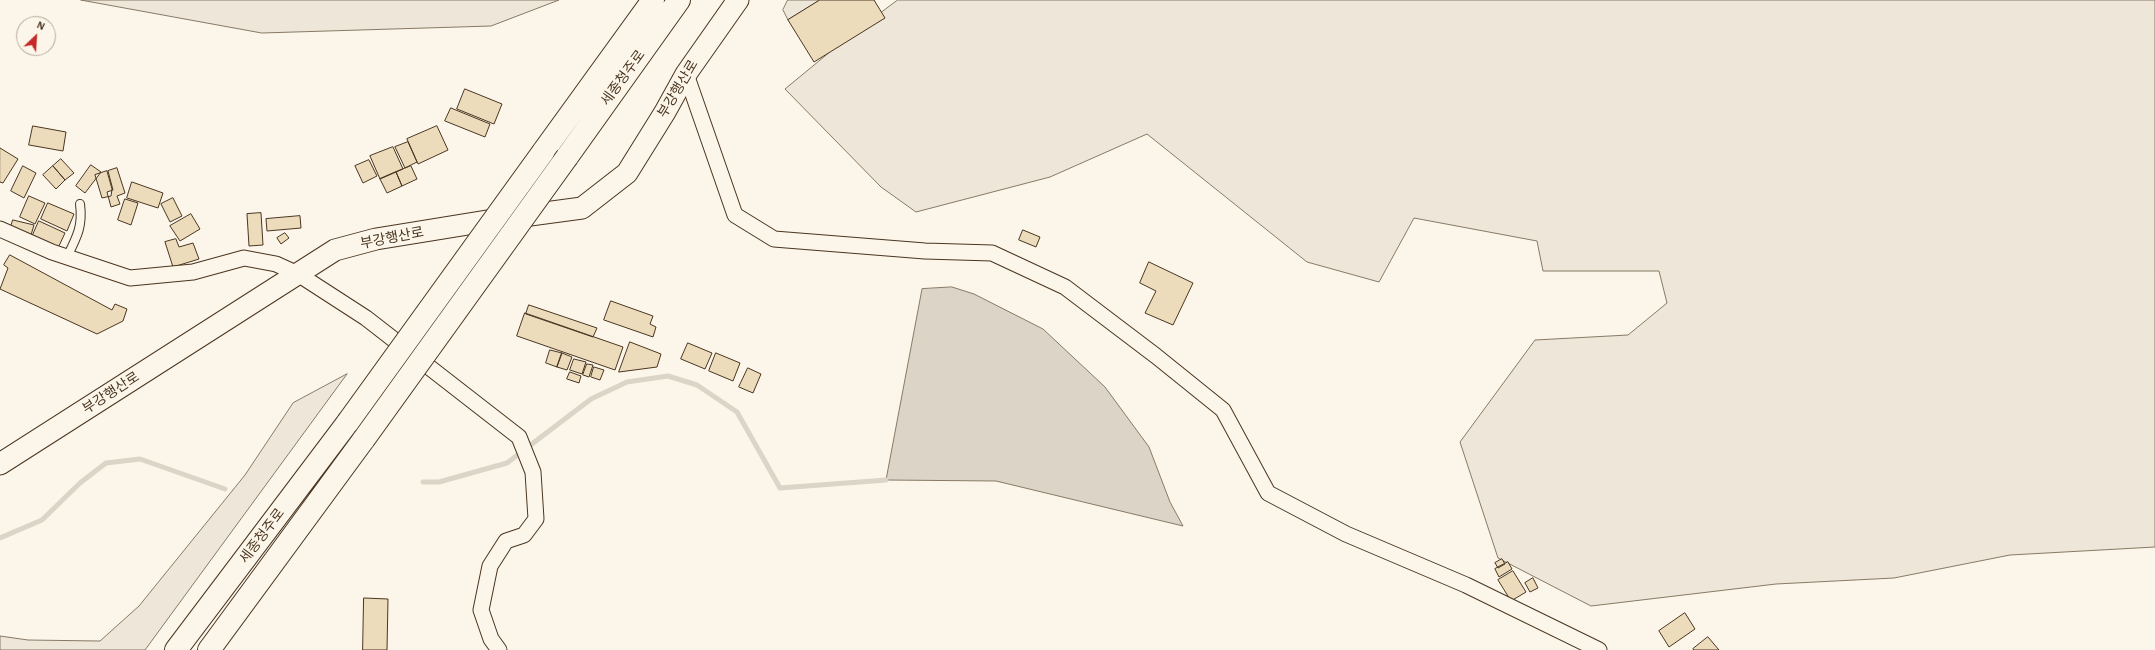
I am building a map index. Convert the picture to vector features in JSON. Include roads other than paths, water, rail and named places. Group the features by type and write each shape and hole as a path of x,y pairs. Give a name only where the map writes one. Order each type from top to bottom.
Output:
{"highway":[{"name":"세종청주로","path":"176,650 348,422 653,0"},
{"name":"세종청주로","path":"209,650 364,439 679,0"}],"street":[{"name":"부강행산로","path":"0,464 335,250 376,239 493,220 582,208 627,173 665,112 686,74 738,0"},
{"path":"686,74 735,215 774,239 925,251 992,253 1065,287 1156,356 1223,410 1268,493 1346,534 1466,585 1599,650"},
{"path":"0,229 67,257 130,278 193,272 244,258 276,264 298,274 366,318 520,439 533,472 536,519 524,535 506,541 490,566 481,610 491,639 499,650"}],"lane":[{"path":"67,257 80,229 82,215 80,204"}],"waterway":[{"path":"423,482 439,482 507,463 591,399 627,382 668,376 697,385 737,412 780,488 886,480"},
{"path":"0,538 42,520 80,483 106,463 140,459 225,489"}]}
